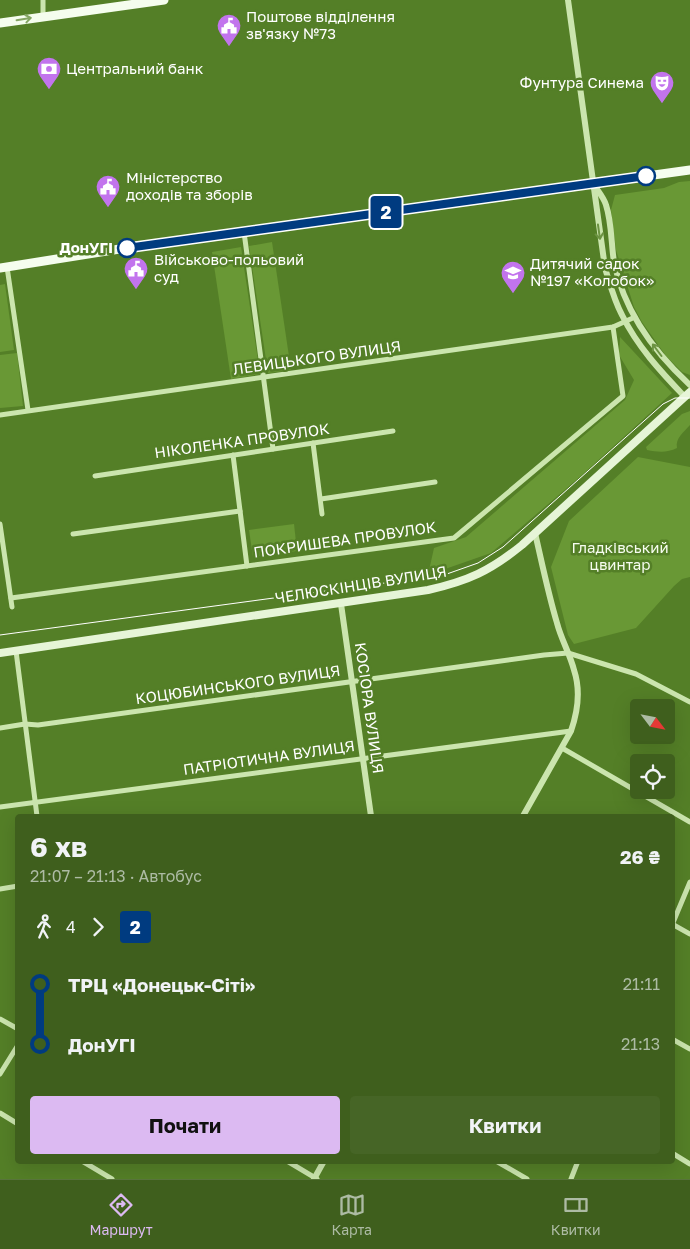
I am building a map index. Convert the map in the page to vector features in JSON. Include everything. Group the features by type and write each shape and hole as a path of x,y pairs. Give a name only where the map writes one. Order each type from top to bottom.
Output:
{"main road":[{"path":"0,23 164,0"},
{"path":"3,267 690,170"},
{"name":"ЧЕЛЮСКІНЦІВ ВУЛИЦЯ","path":"0,653 341,604 428,590 468,579 485,572 504,559 688,396"}],"street":[{"path":"43,0 43,16"},
{"path":"568,0 605,268 614,297 625,322 649,357 688,396"},
{"path":"593,184 606,203 615,263 623,291 635,317 663,359 690,385"},
{"path":"244,232 273,449"},
{"path":"3,267 28,410"},
{"name":"ЛЕВИЦЬКОГО ВУЛИЦЯ","path":"0,415 613,328 635,317"},
{"name":"ПОКРИШЕВА ПРОВУЛОК","path":"11,598 454,538 623,396 613,328"},
{"name":"НІКОЛЕНКА ПРОВУЛОК","path":"95,476 393,431"},
{"path":"313,443 322,514"},
{"path":"232,455 247,566"},
{"path":"320,499 435,482"},
{"path":"73,534 240,511"},
{"path":"0,524 12,607"},
{"path":"524,814 571,731 578,702 577,683 557,626 535,533"},
{"name":"КОСІОРА ВУЛИЦЯ","path":"341,604 371,814"},
{"path":"16,651 37,814"},
{"path":"568,653 636,674 690,702"},
{"name":"КОЦЮБИНСЬКОГО ВУЛИЦЯ","path":"0,728 25,724 38,725 568,653"},
{"name":"ПАТРІОТИЧНА ВУЛИЦЯ","path":"0,807 571,731"},
{"path":"562,748 690,822"},
{"path":"675,920 690,882"},
{"path":"0,889 15,886"},
{"path":"675,926 690,934"},
{"path":"0,1019 15,1027"},
{"path":"675,1041 690,1049"},
{"path":"0,1074 15,1050"},
{"path":"0,1113 15,1122"},
{"path":"675,1155 690,1164"},
{"path":"87,1164 112,1179"},
{"path":"292,1164 315,1178 322,1164"},
{"path":"501,1164 527,1179"},
{"path":"571,1179 577,1164"}],"green space":[{"path":"690,181 690,375 682,372 666,356 642,322 634,307 616,250 611,210 615,195 664,188 679,182"},
{"path":"272,242 291,370 268,373 249,246"},
{"path":"241,247 260,374 231,379 212,252"},
{"path":"5,284 14,350 0,352 0,285"},
{"path":"620,337 672,393 581,476 491,553 428,575 434,548 466,537 625,400 634,380 619,355"},
{"path":"17,353 23,406 0,408 0,355"},
{"path":"690,411 690,425 679,438 677,448 662,452 647,450 646,447 682,414"},
{"name":"Гладківський цвинтар","path":"638,457 690,467 690,577 682,579 674,586 636,628 574,644 568,635 551,567 569,521"},
{"path":"294,524 297,551 253,557 249,530"}],"tram line":[{"path":"0,635 444,575 478,563 503,547 663,404 675,398 690,398"}],"bus line":[{"name":"2","path":"127,248 646,176"}],"place":[{"name":"Поштове відділення зв'язку №73","path":"229,47"},
{"name":"Центральний банк","path":"49,90"},
{"name":"Фунтура Синема","path":"662,104"},
{"name":"Міністерство доходів та зборів","path":"108,208"},
{"name":"ДонУГІ","path":"127,248"},
{"name":"Військово-польовий суд","path":"136,290"},
{"name":"Дитячий садок №197 «Колобок»","path":"513,294"}]}
